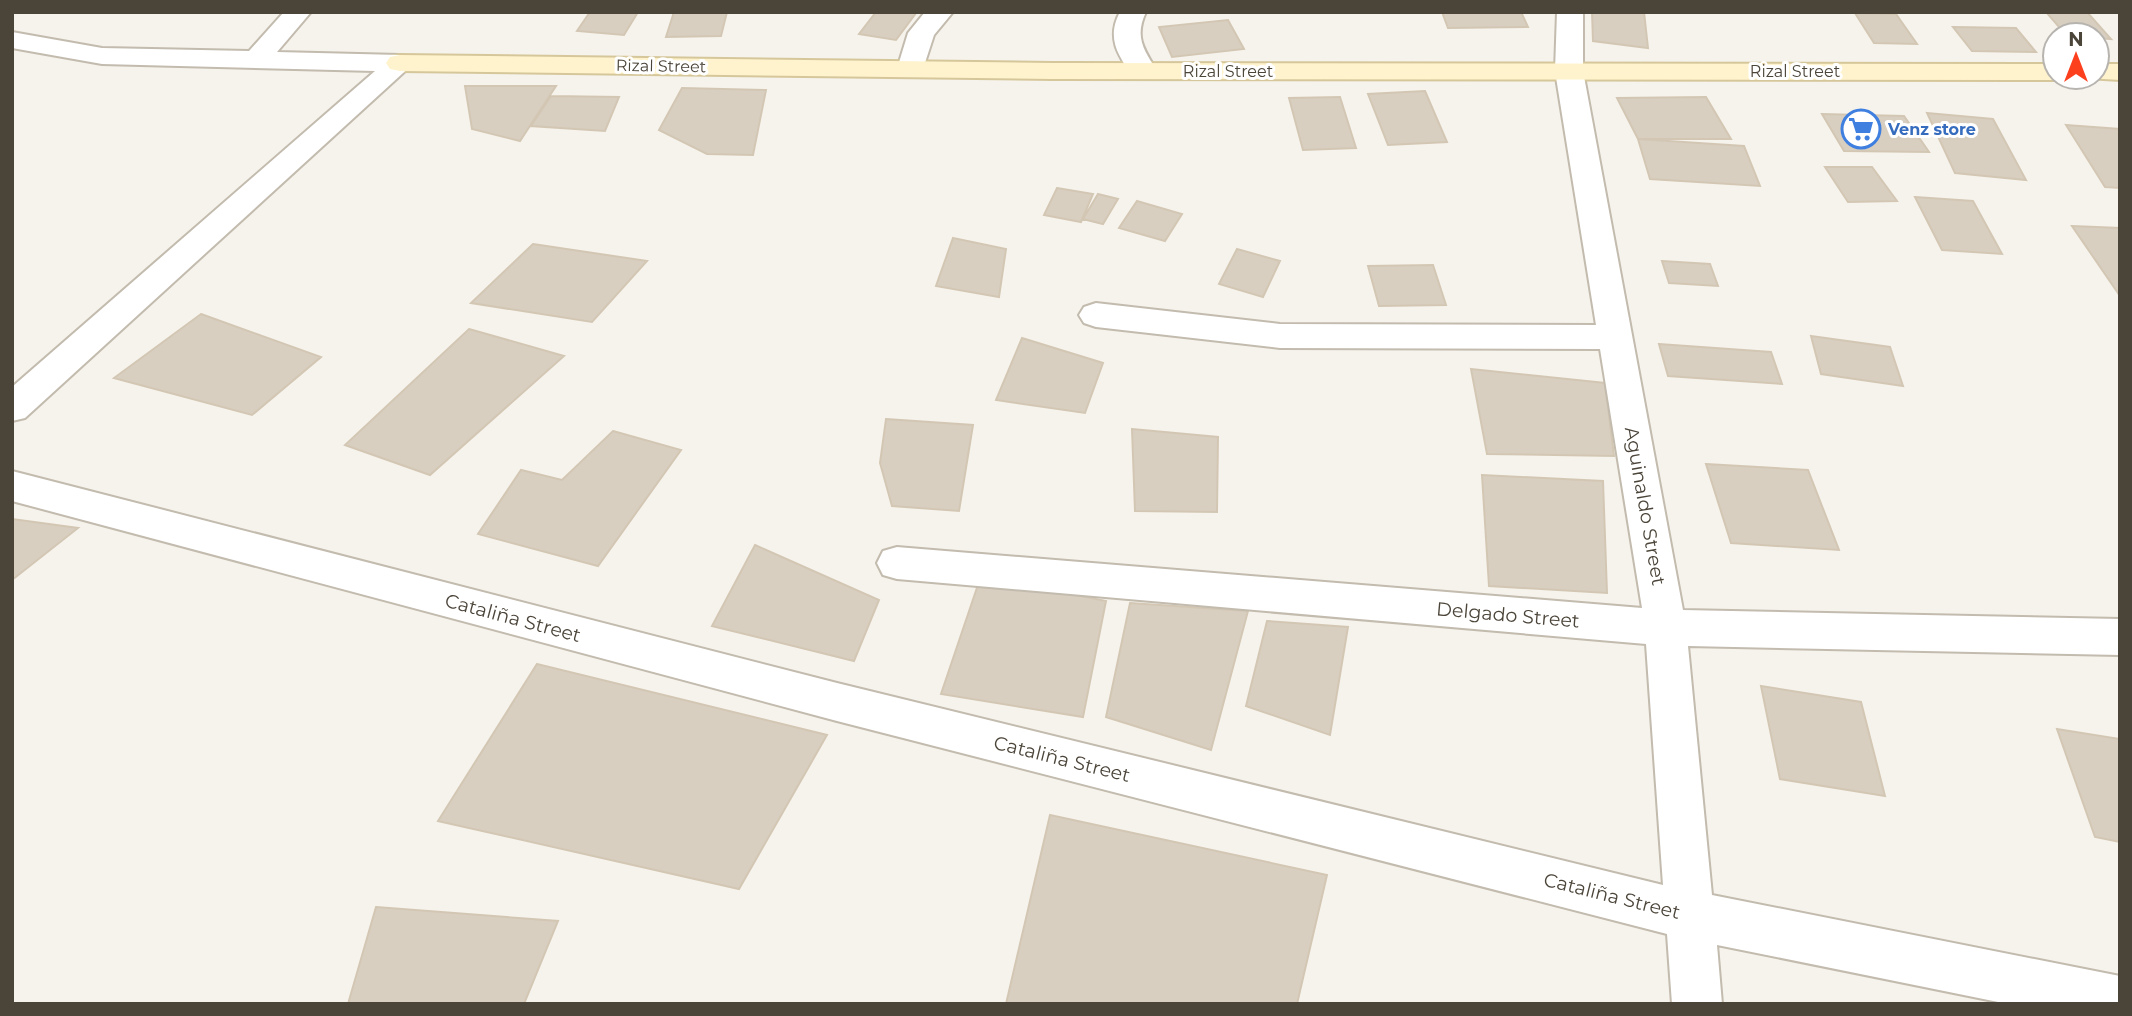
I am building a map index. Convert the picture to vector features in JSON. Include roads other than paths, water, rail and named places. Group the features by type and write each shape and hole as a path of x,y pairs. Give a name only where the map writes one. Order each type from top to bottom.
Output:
{"street":[{"path":"256,61 298,12"},
{"path":"911,69 921,33 940,12"},
{"path":"1133,12 1125,26 1125,41 1143,71"},
{"name":"Aguinaldo Street","path":"1570,12 1569,71 1666,628 1697,1004"},
{"path":"12,40 102,56 400,63"},
{"path":"12,408 400,63"},
{"name":"Rizal Street","path":"400,63 1143,71 2041,72"},
{"path":"1096,315 1280,336 1615,337"},
{"name":"Cataliña Street","path":"12,486 837,702 1688,915 2120,1002"},
{"name":"Delgado Street","path":"897,563 1666,628 2120,637"}],"place":[{"name":"Venz store","path":"1861,129"}]}
